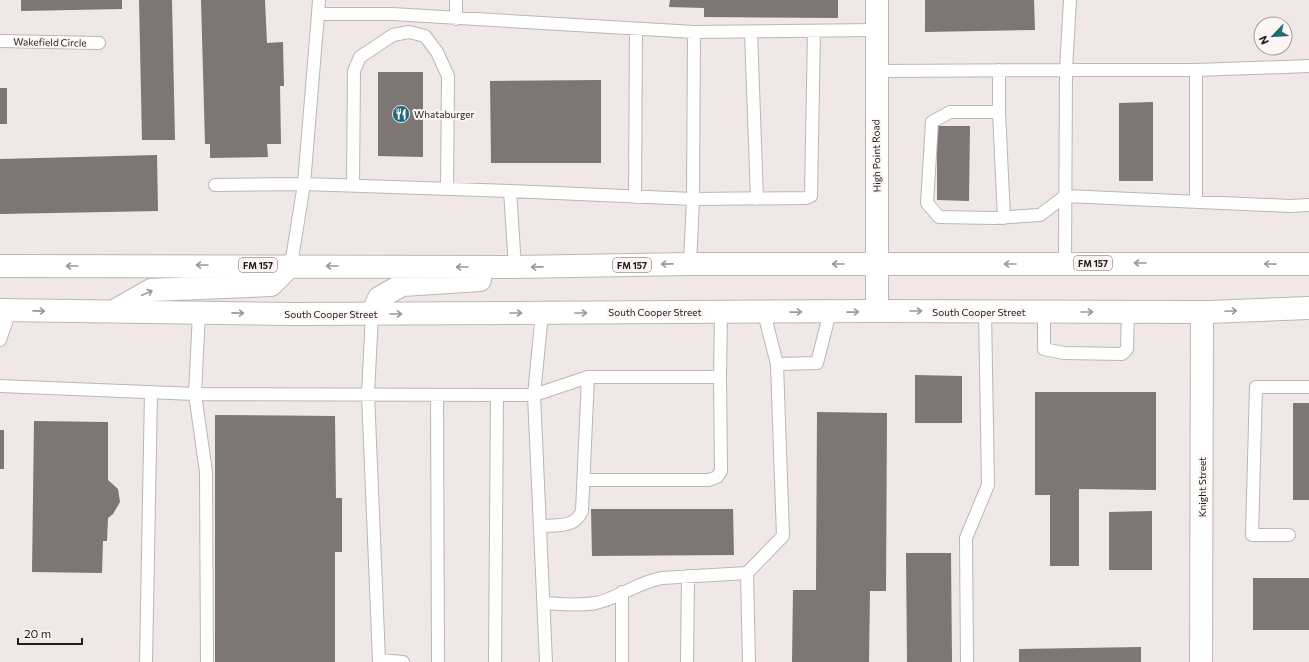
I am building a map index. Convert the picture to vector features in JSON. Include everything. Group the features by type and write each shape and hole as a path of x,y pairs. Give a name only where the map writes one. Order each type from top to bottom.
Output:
{"main road":[{"name":"High Point Road","path":"877,0 877,311"},
{"name":"FM 157","path":"0,266 291,265 515,267 690,264 1309,264"},
{"path":"113,312 151,290 271,284 291,265"},
{"path":"372,314 379,298 402,285 502,278 515,267"},
{"name":"South Cooper Street","path":"5,311 372,314 764,313 877,311 1202,312 1309,308"},
{"name":"Knight Street","path":"1201,662 1202,312"}],"lane":[{"path":"291,265 304,184 319,0"},
{"path":"456,0 456,19"},
{"path":"1065,263 1066,70 1070,0"},
{"path":"318,14 392,14 636,30 694,32 876,30"},
{"path":"635,197 636,30"},
{"path":"215,185 304,184 693,199 806,198 811,196 814,31"},
{"path":"353,186 354,71 360,56 393,35 409,32 425,36 438,52 448,76 448,189"},
{"path":"690,264 693,199 694,32"},
{"path":"751,32 757,199"},
{"name":"Wakefield Circle","path":"0,41 99,43"},
{"path":"876,71 1196,70 1309,66"},
{"path":"999,70 999,112 1004,218"},
{"path":"1196,70 1196,202"},
{"path":"999,112 950,112 932,122 927,203 939,217 1004,218 1040,215 1065,196 1290,206 1309,205"},
{"path":"510,191 515,267"},
{"path":"0,340 5,311"},
{"path":"584,480 709,480 717,477 720,471 721,312"},
{"path":"777,364 817,363 830,312"},
{"path":"967,662 966,538 988,485 985,312"},
{"path":"1044,312 1044,349 1064,353 1122,354 1127,349 1128,312"},
{"path":"199,313 195,394 206,472 207,662"},
{"path":"542,313 534,395 546,662"},
{"path":"544,603 575,605 597,603 649,580 747,572 783,536 777,364 764,313"},
{"path":"372,314 368,394 379,660 403,662"},
{"path":"0,386 195,394 534,395 588,377 720,377"},
{"path":"540,526 569,524 579,518 582,511 588,377"},
{"path":"1290,535 1252,535 1256,387 1309,387"},
{"path":"146,662 151,392"},
{"path":"437,395 438,662"},
{"path":"495,662 497,395"},
{"path":"747,572 749,662"},
{"path":"687,662 688,576"},
{"path":"622,592 622,662"}],"building":[{"path":"21,0 122,0 122,9 21,11"},
{"path":"139,0 172,0 175,140 142,140"},
{"path":"201,0 265,0 267,43 283,42 284,86 280,86 281,144 267,144 268,157 210,158 210,144 205,144"},
{"path":"670,0 838,0 838,18 704,17 704,8 669,7"},
{"path":"925,0 1034,0 1035,30 925,32"},
{"name":"Whataburger","path":"378,72 423,72 423,157 378,156"},
{"path":"601,80 601,163 491,163 490,81"},
{"path":"0,88 7,88 7,124 0,124"},
{"path":"1153,102 1153,181 1119,181 1119,103"},
{"path":"937,126 970,126 969,201 937,200"},
{"path":"157,155 158,211 0,214 0,159"},
{"path":"915,375 962,376 962,423 915,423"},
{"path":"1035,392 1156,392 1156,490 1079,489 1079,566 1050,566 1050,495 1035,495"},
{"path":"1293,403 1309,403 1309,500 1293,500"},
{"path":"817,412 887,413 886,591 870,591 869,662 792,662 793,590 816,590"},
{"path":"215,415 335,416 336,498 342,498 342,552 335,552 335,662 215,662"},
{"path":"34,421 108,422 108,480 118,489 120,502 113,514 108,518 107,541 103,541 102,573 32,572"},
{"path":"0,430 4,430 4,469 0,469"},
{"path":"591,509 733,509 734,555 592,556"},
{"path":"1152,511 1152,570 1109,570 1109,512"},
{"path":"906,553 951,553 952,662 907,662"},
{"path":"1253,578 1309,578 1309,630 1253,630"},
{"path":"1141,647 1141,662 1019,662 1019,649"}],"place":[{"name":"Whataburger","path":"401,114"}]}
